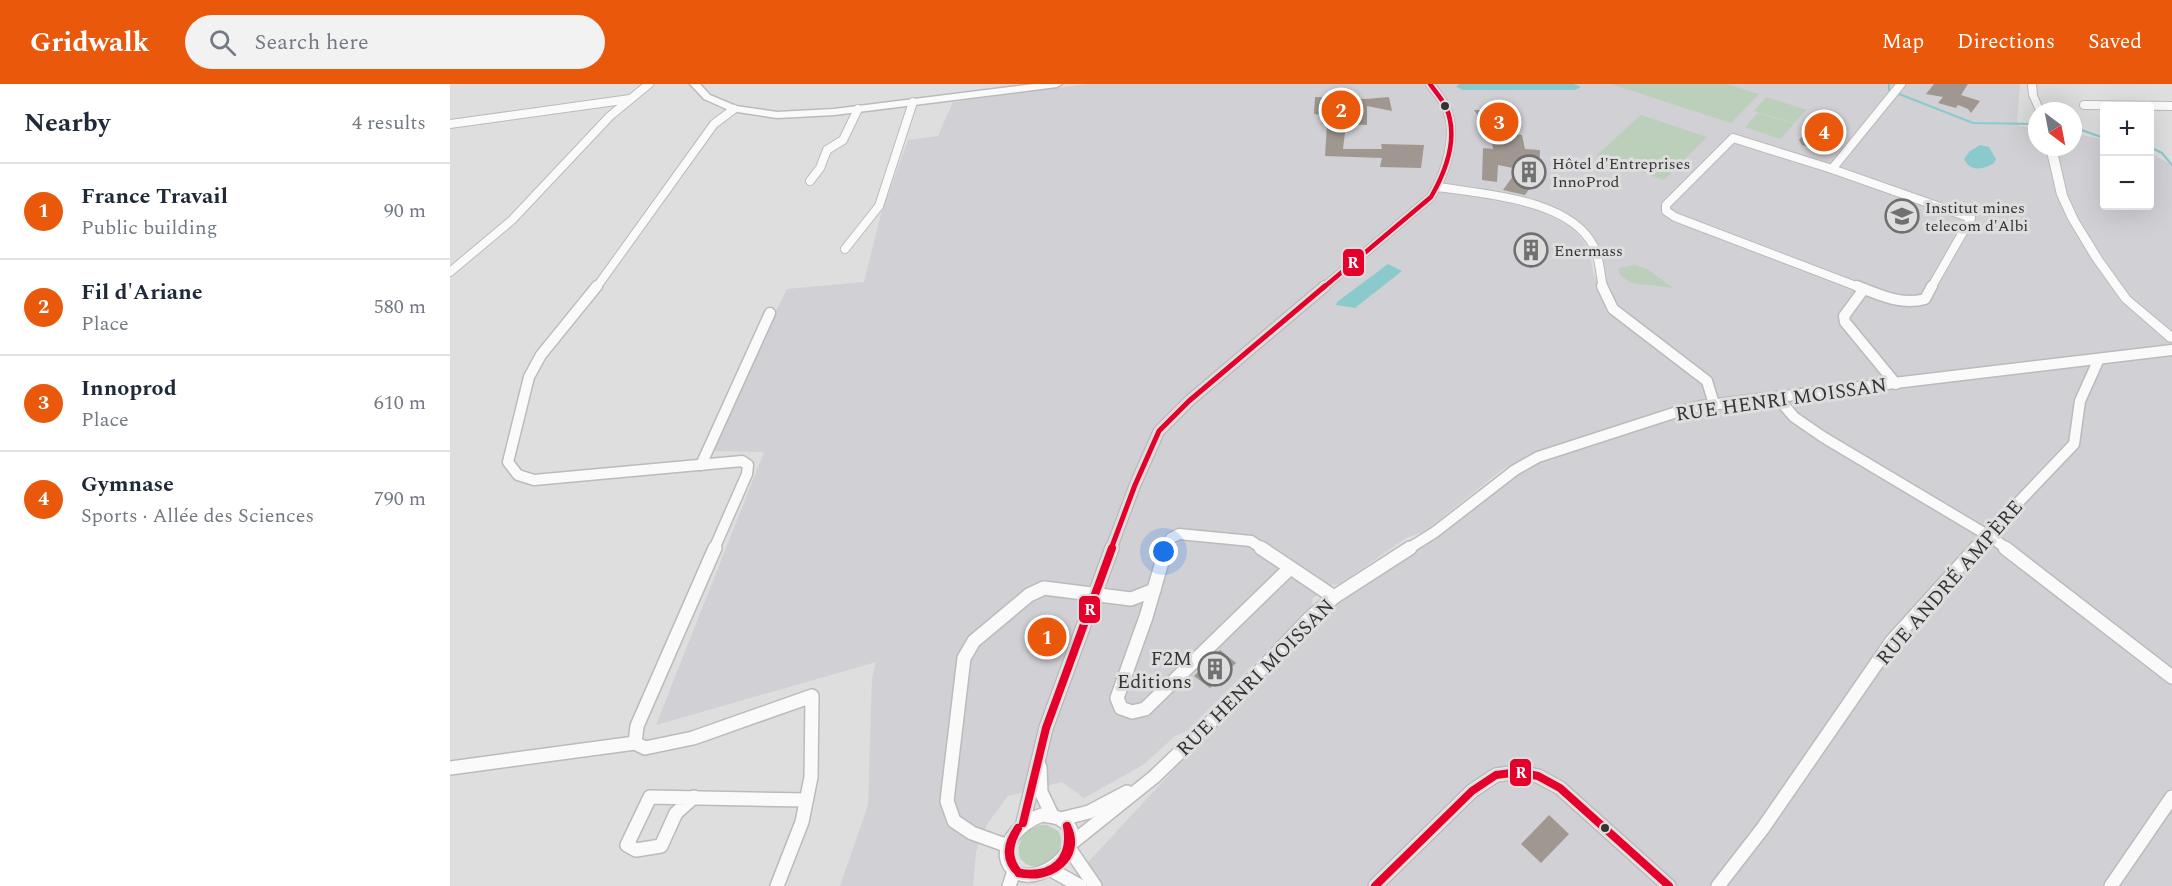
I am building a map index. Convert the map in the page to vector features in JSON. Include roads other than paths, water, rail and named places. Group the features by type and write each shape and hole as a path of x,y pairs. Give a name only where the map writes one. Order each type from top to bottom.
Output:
{"main road":[{"path":"695,84 707,97 734,109 777,115 858,109 1057,84"}],"street":[{"path":"450,272 512,220 579,147 649,84"},
{"path":"1072,847 1062,866 1034,883 1014,871 1007,855 1011,837 1023,822 1046,728 1135,486 1159,431 1189,401 1412,213 1438,187 1451,133 1450,119 1446,107 1430,84"},
{"path":"2032,84 2036,102"},
{"path":"1832,169 1896,89"},
{"path":"450,124 630,99"},
{"path":"845,249 879,206 913,102"},
{"path":"2084,105 2172,106"},
{"path":"635,743 637,726 747,474 748,465 742,461 534,480 521,478 512,472 508,462 529,377 541,356 614,266 714,124 734,109"},
{"path":"810,181 820,168 827,150 843,140 846,129 855,120 858,109"},
{"path":"1733,138 1832,169 1971,218 1925,299 1913,303 1897,302 1675,218 1666,211 1666,205 1733,138"},
{"path":"2053,156 2062,195 2085,239 2126,299 2172,338"},
{"path":"1438,187 1523,203 1551,211 1583,231 1596,251 1601,291 1605,300 1613,309 1707,381 1714,404"},
{"path":"1864,289 1844,316 1845,322 1896,384"},
{"path":"701,465 770,313"},
{"path":"2158,326 2172,332"},
{"name":"RUE HENRI MOISSAN","path":"1072,847 1154,777 1208,725 1301,627 1334,597 1435,532 1515,470 1538,457 1680,411 1714,404 2098,361 2172,350"},
{"name":"RUE ANDRÉ AMPÈRE","path":"1718,886 1762,828 1892,641 1988,534 2074,444 2074,420 2080,395 2098,361"},
{"path":"1777,397 1794,417 1823,437 1988,534 2172,677"},
{"path":"1290,568 1145,709 1132,712 1121,708 1117,698 1146,617 1165,549 1171,538 1179,534 1251,541 1278,557 1290,568 1334,597"},
{"path":"1008,846 972,833 954,821 947,801 964,658 974,641 1029,595 1044,588 1131,599 1154,590"},
{"path":"1131,599 1146,617"},
{"path":"450,768 635,743 645,748 693,738 812,696 811,777 802,822 777,886"},
{"path":"1040,752 1041,792 1056,817 1067,825 1072,847 1095,886"},
{"path":"1375,886 1472,791 1496,775 1519,772 1538,776 1560,788 1669,886"},
{"name":"RUE HENRI MOISSAN","path":"1056,817 1089,812 1154,777"},
{"path":"694,797 676,813 661,846 636,850 627,845 650,797 694,797 806,800"},
{"path":"2111,886 2172,797"},
{"path":"1023,822 1042,815 1056,817"},
{"path":"1009,886 1014,871"},
{"path":"1055,872 1080,886"}],"water":[{"path":"1459,84 1574,84 1581,87 1575,90 1463,90 1456,87"},
{"path":"1980,145 1989,147 1996,159 1994,163 1986,167 1973,168 1964,159 1970,151"},
{"path":"1388,264 1402,271 1355,308 1336,305 1337,302"}],"waterway":[{"path":"1889,84 1889,90 1973,123 2028,124"},
{"path":"2082,130 2100,137"},
{"path":"2154,149 2162,153 2172,165"}],"place":[{"name":"Fil d'Ariane","path":"1341,110"},
{"name":"Innoprod","path":"1499,122"},
{"name":"Gymnase","path":"1824,132"},
{"name":"Hôtel d'Entreprises InnoProd","path":"1529,172"},
{"name":"Institut mines telecom d'Albi","path":"1902,216"},
{"name":"Enermass","path":"1531,250"},
{"name":"France Travail","path":"1047,637"},
{"name":"F2M Editions","path":"1215,669"}]}
